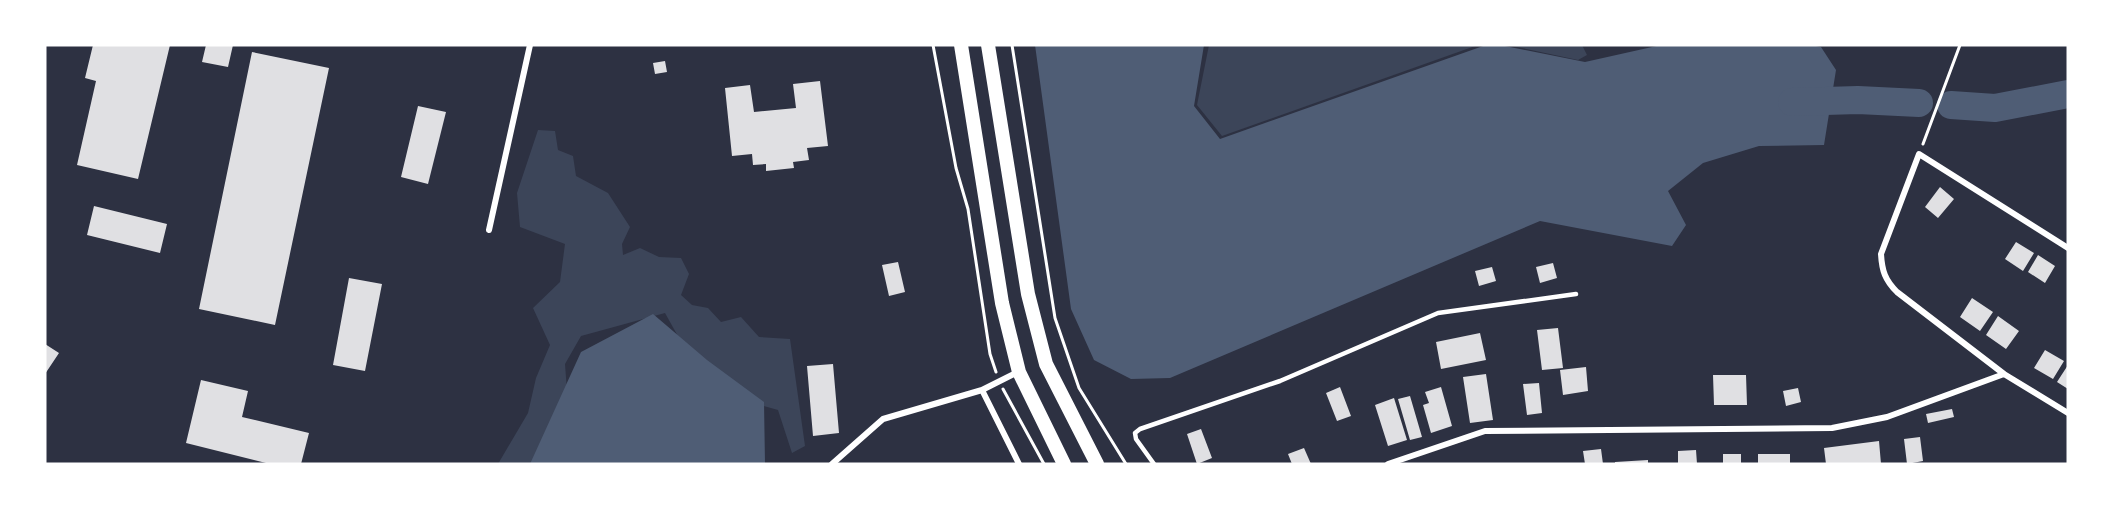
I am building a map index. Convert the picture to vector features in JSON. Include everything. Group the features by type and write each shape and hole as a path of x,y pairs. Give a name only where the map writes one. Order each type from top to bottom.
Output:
{"main road":[{"path":"961,45 1002,303 1018,372 1064,464"},
{"path":"988,45 1030,304 1046,364 1097,464"}],"street":[{"path":"489,230 530,45"},
{"path":"2068,248 1919,154 1881,254 1882,270 1886,281 1897,292 2004,374 2068,413"},
{"path":"832,464 883,419 982,390 1018,372"},
{"path":"1388,464 1485,431 1832,428 1887,417 2004,374"},
{"path":"982,390 1019,464"}],"lane":[{"path":"1154,464 1136,439 1135,433 1140,429 1280,381 1438,313 1576,294"}],"path":[{"path":"933,45 956,168 968,209 990,354 999,381 1044,464"},
{"path":"1012,45 1055,318 1079,388 1126,464"},
{"path":"1919,154 1960,45"}],"shaded area":[{"path":"1035,45 1204,45 1194,106 1220,139 1486,45 1500,45 1585,62 1661,45 1811,45 1821,47 1836,70 1824,145 1759,146 1703,163 1668,191 1686,225 1672,246 1540,221 1170,378 1131,379 1094,360 1071,309"},
{"path":"1209,45 1478,45 1222,136 1197,105"},
{"path":"1508,45 1582,45 1587,55 1578,60"},
{"path":"538,130 555,131 558,150 573,156 576,176 608,193 630,227 622,244 623,255 640,248 659,257 681,258 689,274 681,295 692,305 708,308 721,322 741,317 759,337 790,339 805,446 792,453 778,410 743,400 689,356 665,313 581,336 565,364 568,405 532,464 498,464 528,413 536,378 550,345 533,308 560,282 565,244 520,227 517,193"},
{"path":"653,314 707,360 764,402 765,464 530,464 581,352"}],"building":[{"path":"93,45 170,45 138,179 77,165 96,81 85,78"},
{"path":"206,45 233,45 228,67 202,62"},
{"path":"252,52 329,68 275,325 199,309"},
{"path":"665,61 667,72 655,74 653,63"},
{"path":"820,81 828,146 807,148 809,160 793,162 794,168 766,171 766,164 753,165 752,154 732,156 725,88 750,85 754,112 796,108 793,84"},
{"path":"418,106 446,112 428,184 401,177"},
{"path":"1940,187 1954,199 1938,218 1925,207"},
{"path":"94,206 167,224 160,253 87,235"},
{"path":"2016,242 2034,253 2023,271 2005,259"},
{"path":"2038,255 2055,266 2045,283 2028,272"},
{"path":"898,262 905,292 889,296 882,265"},
{"path":"1553,263 1557,278 1540,283 1536,267"},
{"path":"1492,267 1496,281 1479,286 1475,271"},
{"path":"349,278 382,284 365,371 333,365"},
{"path":"1972,298 1993,312 1980,331 1960,317"},
{"path":"1998,316 2019,331 2006,349 1986,335"},
{"path":"1558,328 1563,368 1542,370 1537,330"},
{"path":"1480,333 1486,360 1441,369 1436,342"},
{"path":"45,344 59,353 45,374"},
{"path":"2045,350 2064,361 2053,379 2034,368"},
{"path":"833,364 839,433 813,436 807,366"},
{"path":"2068,365 2068,389 2057,382"},
{"path":"1586,367 1588,391 1563,395 1560,370"},
{"path":"1486,374 1493,420 1470,423 1463,377"},
{"path":"1713,375 1746,375 1747,405 1714,405"},
{"path":"201,380 248,391 242,417 309,433 301,464 270,464 186,443"},
{"path":"1539,383 1542,413 1527,415 1523,384"},
{"path":"1340,387 1351,416 1337,421 1326,393"},
{"path":"1441,387 1452,426 1431,433 1423,405 1429,403 1425,392"},
{"path":"1798,388 1801,402 1786,406 1783,391"},
{"path":"1410,396 1422,437 1410,440 1398,399"},
{"path":"1394,398 1407,440 1388,446 1375,405"},
{"path":"1952,409 1954,417 1928,423 1926,414"},
{"path":"1201,429 1212,458 1197,464 1187,434"},
{"path":"1920,437 1923,461 1907,464 1904,439"},
{"path":"1879,441 1881,464 1826,464 1824,448"},
{"path":"1304,448 1311,464 1292,464 1288,454"},
{"path":"1601,449 1603,464 1585,464 1583,451"},
{"path":"1696,450 1697,464 1678,464 1678,451"},
{"path":"1723,454 1741,454 1741,464 1723,464"},
{"path":"1758,454 1790,454 1790,464 1758,464"},
{"path":"1648,460 1648,464 1615,464 1615,462"}],"waterway":[{"path":"1951,105 1995,108 2068,94"},
{"path":"1792,102 1858,100 1919,103"}]}
